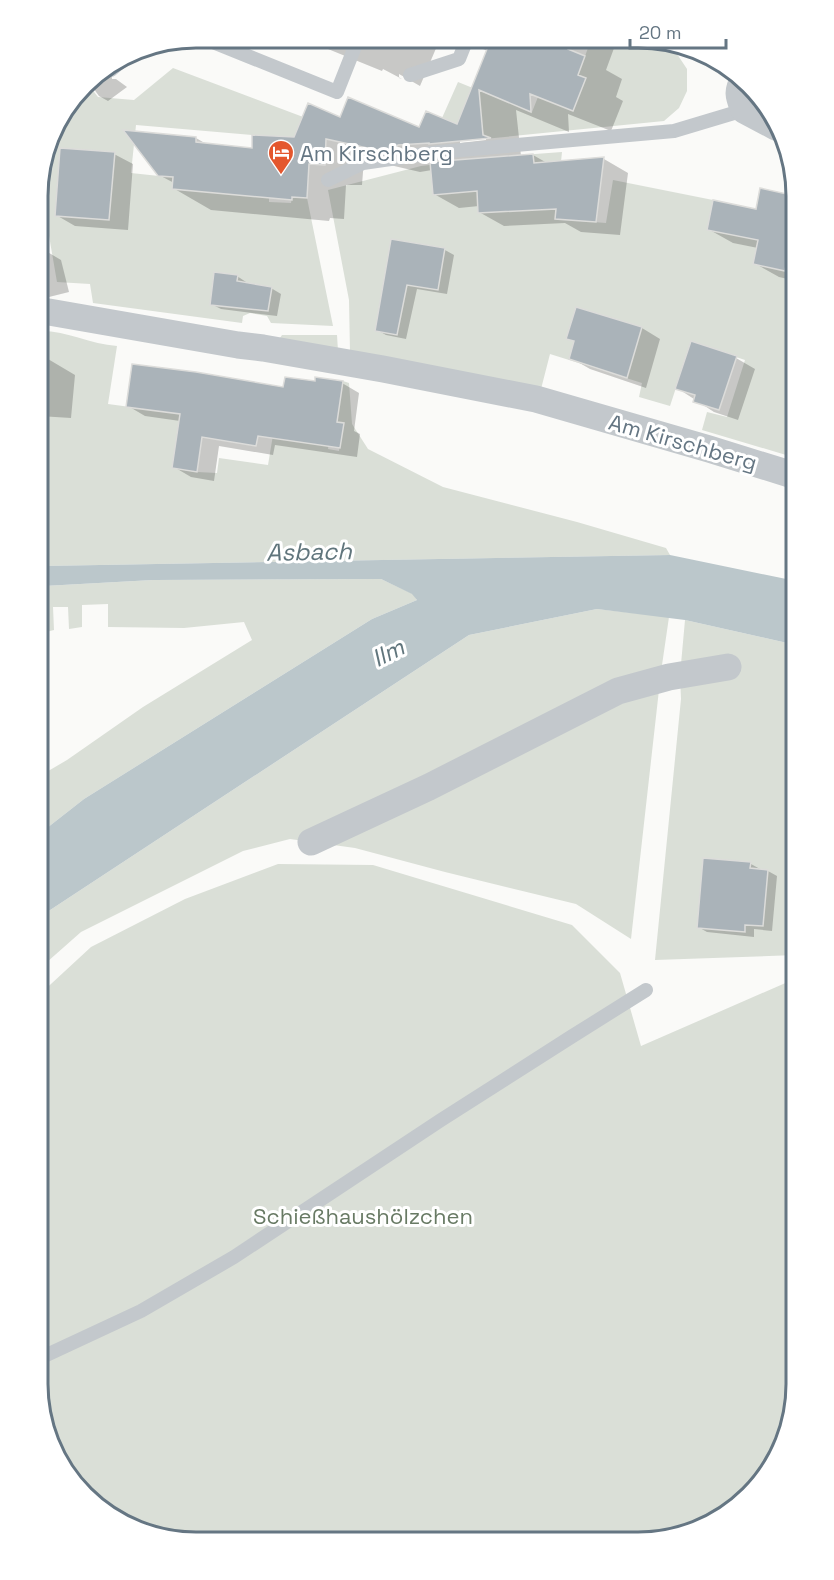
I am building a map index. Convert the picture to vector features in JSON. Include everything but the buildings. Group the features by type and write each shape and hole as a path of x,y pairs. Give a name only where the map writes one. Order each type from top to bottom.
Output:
{"street":[{"path":"739,88 739,99 744,111 766,122"},
{"name":"Am Kirschberg","path":"48,312 382,369 536,399 786,473"},
{"path":"311,842 429,787 618,691 669,677 728,667"}],"lane":[{"path":"228,48 337,92 354,48"},
{"path":"410,75 459,59 463,48"},
{"path":"328,180 363,163 439,152 674,131 744,111"},
{"path":"48,1354 141,1311 234,1257 441,1120 646,990"}],"green space":[{"path":"588,48 648,48 677,54 687,69 687,91 679,108 664,121 484,139 482,123 458,125 442,118 458,82 532,112 538,97 573,111 586,78 578,75"},
{"path":"173,68 335,129 326,139 136,125 131,173 173,176 172,189 269,196 269,202 291,203 292,197 307,198 333,326 271,323 267,316 250,313 243,316 242,323 93,303 90,284 57,282 48,230 48,196 53,157 63,130 93,90 98,97 134,100"},
{"path":"562,152 555,219 606,223 613,180 713,200 707,230 758,240 753,264 784,271 786,262 786,455 702,430 707,412 727,417 745,360 691,342 670,406 639,397 642,383 550,354 541,389 350,352 349,300 328,190 421,166"},
{"path":"782,204 786,205 786,216 780,214"},
{"path":"48,331 117,346 108,404 190,415 188,441 176,440 172,468 217,473 219,458 268,465 273,435 331,426 328,449 339,451 343,423 337,422 343,381 349,383 352,424 368,449 443,487 666,548 670,555 48,566"},
{"path":"282,335 337,335 338,351 280,338"},
{"path":"381,579 413,594 417,600 372,619 84,799 48,827 48,771 143,707 252,640 244,622 184,628 108,627 108,604 82,605 82,627 69,629 68,607 53,607 54,630 48,632 48,586 153,580"},
{"path":"597,609 669,617 631,939 576,904 355,848 290,839 243,851 81,932 48,961 48,911 469,635"},
{"path":"685,620 786,643 786,955 655,960 681,699 680,675"},
{"name":"Schießhaushölzchen","path":"278,864 373,865 572,925 620,973 641,1046 786,983 786,1394 775,1441 766,1458 743,1489 712,1512 695,1521 658,1531 196,1532 176,1531 139,1521 122,1512 91,1489 63,1450 56,1432 48,1394 48,987 91,947 185,899"}],"water":[{"name":"Ilm","path":"670,555 786,579 786,643 685,620 597,609 469,635 48,911 48,827 84,799 372,619 417,600 412,594 381,579 153,580 48,586 48,566"}],"place":[{"name":"Am Kirschberg","path":"281,176"}],"water label":[{"name":"Asbach","path":"309,552"}]}
